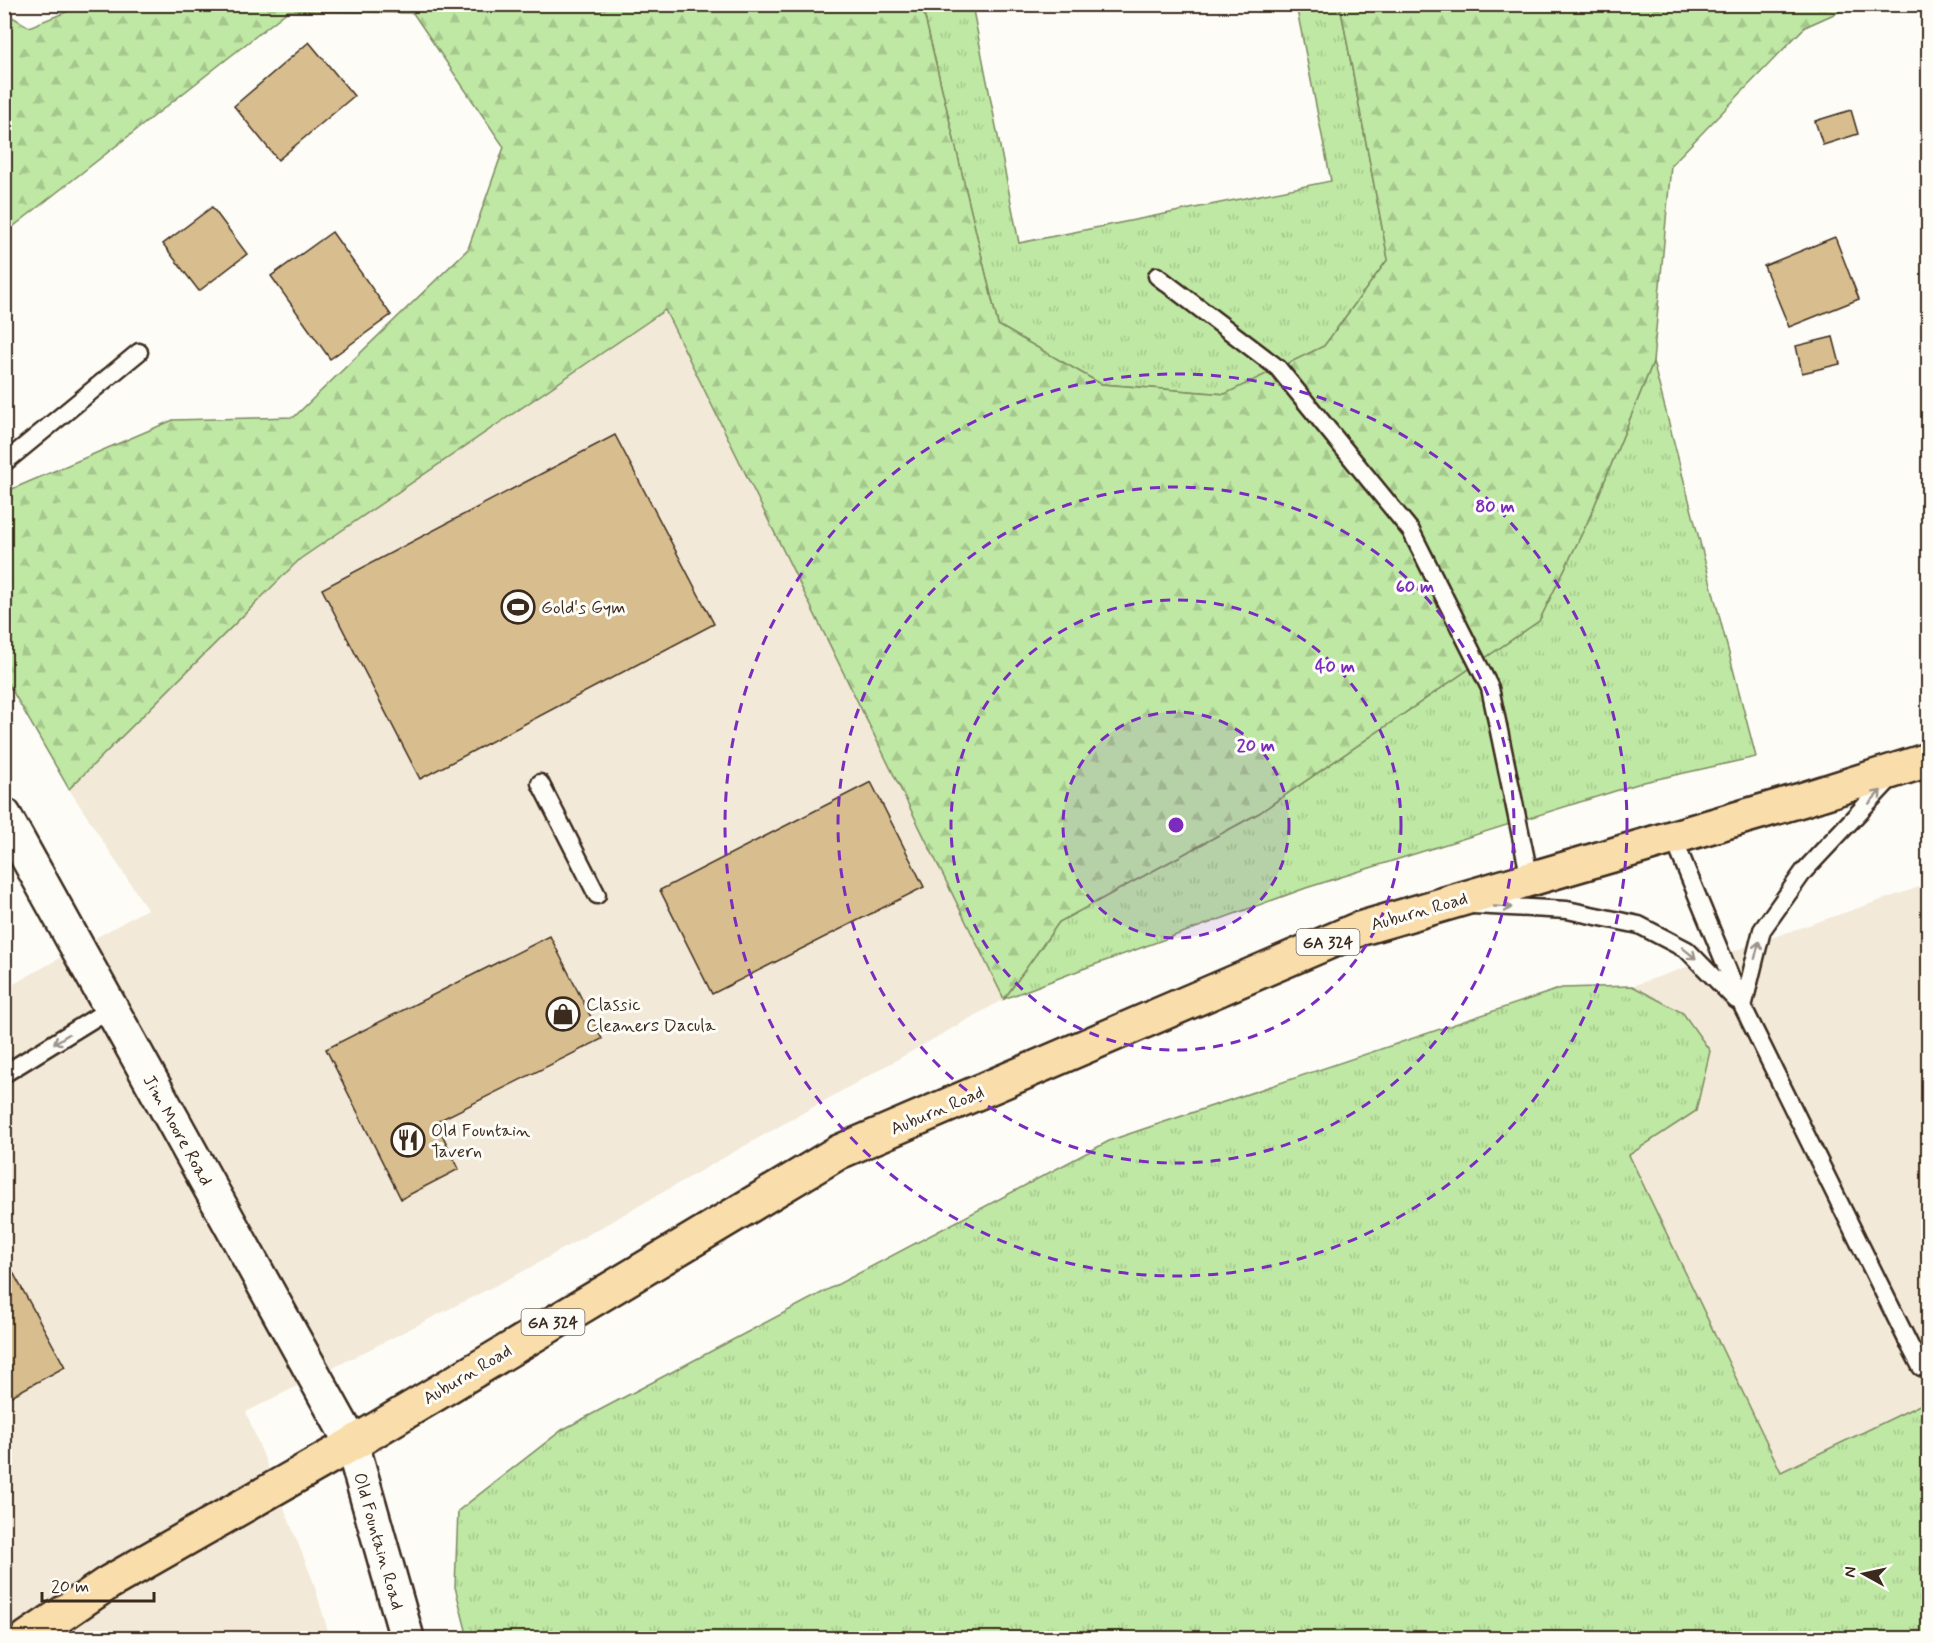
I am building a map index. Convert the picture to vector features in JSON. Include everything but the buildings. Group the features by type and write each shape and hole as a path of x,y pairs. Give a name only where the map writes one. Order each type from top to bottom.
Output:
{"main road":[{"name":"Auburn Road","path":"46,1633 108,1583 352,1444 839,1152 1359,929 1914,765"}],"street":[{"name":"Jim Moore Road","path":"4,815 352,1444"},
{"name":"Old Fountain Road","path":"352,1444 407,1638"}],"lane":[{"path":"1158,276 1278,369 1411,531 1490,688 1530,879"},
{"path":"4,463 139,352"},
{"path":"1743,1007 1762,930 1804,871 1914,765"},
{"path":"540,783 597,895"},
{"path":"1673,837 1743,1007 1910,1346 1921,1367 1929,1363"},
{"path":"1445,904 1567,910 1639,925 1687,950 1743,1007"},
{"path":"4,1074 111,1008"}],"shaded area":[{"path":"665,310 1004,999 522,1272 246,1412 313,1581 330,1638 5,1638 5,989 147,909 69,789 300,559"},
{"path":"1928,884 1928,1401 1781,1472 1629,1155 1683,1013 1632,986"}],"green space":[{"path":"86,4 922,5 998,325 1101,384 1225,394 1324,346 1388,259 1340,5 1854,5 1805,27 1671,165 1653,362 1589,519 1539,621 1259,813 1059,922 1004,999 665,310 300,559 69,789 5,678 5,492 173,420 294,417 468,249 504,147 413,13 288,11 5,233 4,12 29,27"},
{"path":"922,5 972,5 1019,243 1331,181 1296,5 1340,5 1388,259 1324,346 1226,394 1101,384 998,325"},
{"path":"1653,362 1756,757 1644,782 1306,888 1004,999 1059,922 1259,813 1539,621 1589,519"},
{"path":"1632,986 1683,1013 1710,1051 1696,1111 1629,1155 1781,1472 1928,1401 1928,1638 468,1638 455,1587 458,1511 562,1430 1111,1140 1562,988"}],"place":[{"name":"Gold's Gym","path":"518,607"},
{"name":"Classic Cleaners Dacula","path":"563,1014"},
{"name":"Old Fountain Tavern","path":"408,1140"}]}
